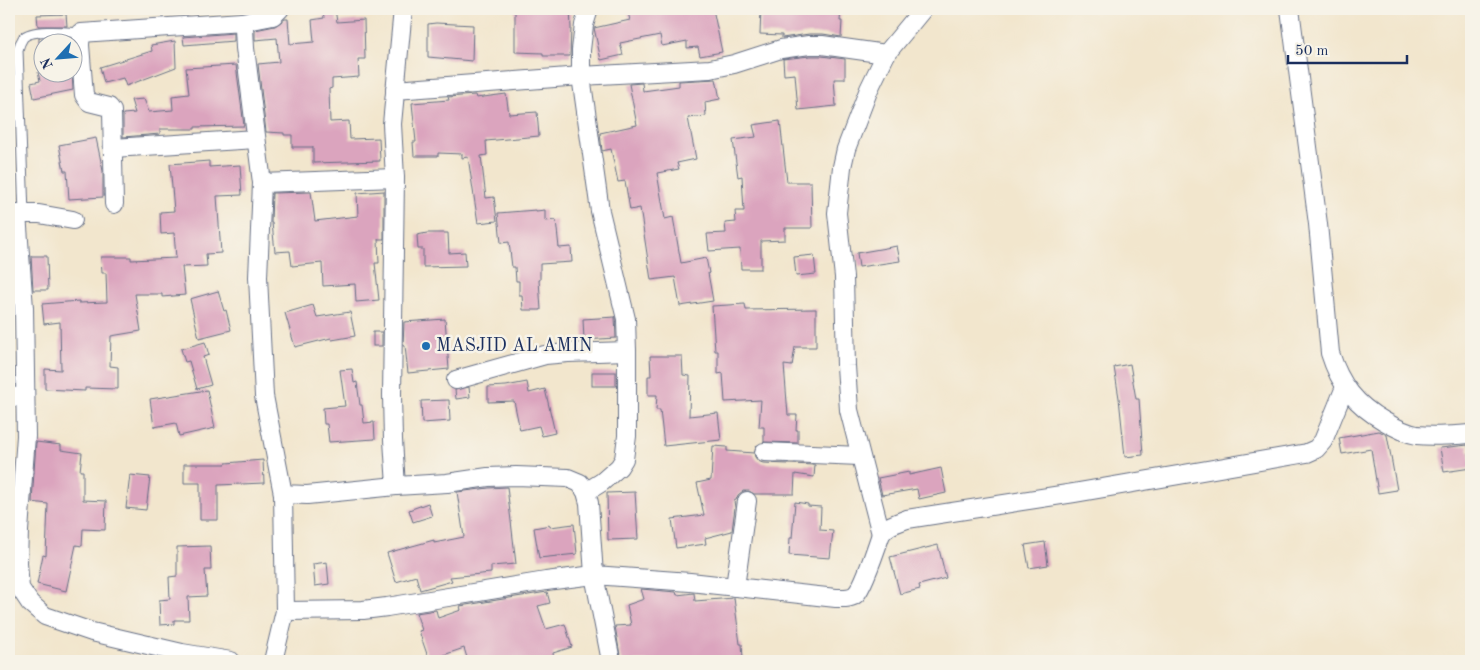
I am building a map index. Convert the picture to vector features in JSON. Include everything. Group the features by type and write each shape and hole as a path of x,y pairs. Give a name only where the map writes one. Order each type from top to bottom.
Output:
{"street":[{"path":"82,33 242,22 273,16 280,9"},
{"path":"396,486 392,395 395,178 392,124 403,9"},
{"path":"586,492 602,482 619,467 624,459 627,436 626,319 600,211 582,76 581,50 584,25 589,9"},
{"path":"881,534 849,410 844,277 837,213 846,149 869,89 886,54 923,9"},
{"path":"1290,9 1318,224 1330,353 1335,370 1345,387 1360,405 1395,428 1415,434 1440,436 1471,434"},
{"path":"242,22 262,183 258,277 264,396 283,494 285,611 273,661"},
{"path":"395,90 582,76 710,69 780,50 809,45 822,45 886,54"},
{"path":"82,70 84,95 89,102 109,107 110,109 114,204"},
{"path":"113,148 256,139"},
{"path":"262,183 395,178"},
{"path":"73,220 40,214 17,214 24,308 17,397 26,436 17,453 20,588 30,603 45,616 92,632 182,653 231,661"},
{"path":"456,380 545,355 627,351"},
{"path":"285,611 363,610 594,575 690,582 847,598 855,595 881,534 888,527 907,519 1074,493 1307,453 1316,449 1323,442 1345,387"},
{"path":"764,452 860,456"},
{"path":"283,494 307,495 447,483 488,477 568,478 580,483 586,492 589,503 594,575 611,661"},
{"path":"735,587 747,501"}],"lane":[{"path":"17,214 18,50 22,39 32,34"}],"building":[{"path":"335,9 337,22 364,20 365,59 358,59 359,77 332,79 332,88 329,89 330,122 349,121 350,139 379,138 380,161 313,163 313,147 292,147 292,135 266,132 258,64 279,62 277,38 255,40 255,30 275,26 288,19 290,44 314,42 312,20 324,18 323,10"},
{"path":"515,9 570,9 570,56 543,56 543,53 515,52"},
{"path":"627,9 713,9 722,52 700,56 698,47 687,48 687,41 662,46 660,35 620,43 623,55 601,60 594,28 630,20"},
{"path":"761,9 841,9 841,37 809,34 782,38 782,35 760,34"},
{"path":"66,14 67,26 38,26 37,15"},
{"path":"428,24 473,25 472,61 428,57"},
{"path":"234,33 234,41 184,45 183,37"},
{"path":"175,41 176,67 126,86 123,78 104,83 100,67 152,51 151,45"},
{"path":"810,56 845,59 845,79 834,79 836,106 798,110 795,74 784,75 783,59"},
{"path":"236,65 244,126 160,129 160,134 123,137 123,114 135,113 131,100 144,99 149,112 173,110 172,96 189,94 186,68"},
{"path":"716,79 720,99 705,102 706,116 688,118 696,159 677,163 679,169 657,173 665,219 673,217 681,263 706,258 709,273 713,301 680,306 675,277 651,280 640,208 630,210 625,181 618,182 611,149 602,151 600,133 637,125 629,84 642,83 643,91 679,86 679,81"},
{"path":"73,82 73,90 34,98 31,83"},
{"path":"506,94 509,114 537,112 539,136 486,141 487,155 481,156 486,198 494,197 497,221 478,223 468,157 462,158 462,154 438,153 438,156 414,156 413,142 416,142 412,103 449,100 448,97 475,95 476,98"},
{"path":"780,121 787,182 811,182 812,228 785,228 785,240 761,241 761,269 741,269 740,249 709,251 707,234 726,233 725,223 736,222 735,211 744,211 742,176 738,177 733,140 756,137 753,125"},
{"path":"96,138 103,171 103,197 69,199 67,171 64,171 59,145"},
{"path":"209,161 209,167 240,165 242,195 217,196 221,253 206,254 207,266 182,267 185,295 162,297 162,294 135,294 141,331 111,336 110,366 118,367 118,389 85,388 85,391 45,389 45,369 61,370 60,322 44,324 42,304 79,301 79,303 107,302 106,273 102,273 101,257 131,257 131,260 176,258 174,233 161,234 160,212 174,211 170,164"},
{"path":"384,191 384,239 378,239 379,263 375,263 379,300 356,302 355,284 323,286 322,263 292,266 290,251 275,252 271,223 272,193 311,192 315,221 358,216 357,193"},
{"path":"545,210 545,221 556,220 559,248 571,247 572,262 540,264 541,310 523,310 522,295 519,295 519,281 516,281 515,267 512,267 509,242 501,243 498,213"},
{"path":"448,233 449,253 465,252 466,266 423,267 423,249 418,249 417,235"},
{"path":"897,246 900,261 859,267 857,253"},
{"path":"814,255 816,274 796,276 794,257"},
{"path":"31,256 47,256 48,290 33,290"},
{"path":"218,291 224,311 226,310 231,330 199,338 190,299"},
{"path":"745,304 746,310 816,309 816,347 795,347 792,366 784,365 788,415 797,415 796,430 798,430 798,443 764,442 764,427 759,427 761,400 725,402 723,373 718,374 718,351 715,351 712,306"},
{"path":"313,305 317,317 350,312 355,336 332,340 331,338 295,347 285,313"},
{"path":"615,317 616,338 584,340 583,319"},
{"name":"MASJID AL AMIN","path":"445,319 449,369 408,373 405,346 403,346 404,322"},
{"path":"373,332 382,332 382,346 373,346"},
{"path":"205,342 209,355 203,357 211,385 197,389 189,361 185,362 181,349"},
{"path":"650,356 682,356 683,375 690,376 689,416 718,413 721,440 664,446 660,410 656,410 657,395 648,395 648,376 651,376"},
{"path":"1130,364 1136,399 1139,399 1143,455 1125,457 1114,367"},
{"path":"352,369 354,383 357,382 364,423 374,422 375,439 329,442 327,424 324,424 323,408 345,406 340,370"},
{"path":"592,372 616,372 616,386 592,386"},
{"path":"527,382 529,393 545,389 555,433 542,436 539,426 520,430 514,401 488,402 488,387"},
{"path":"469,387 470,397 456,399 455,390"},
{"path":"207,390 215,428 179,436 176,423 154,427 150,399"},
{"path":"449,400 450,421 422,423 421,401"},
{"path":"1379,431 1387,435 1397,490 1378,493 1371,449 1342,454 1339,438"},
{"path":"36,442 61,445 61,450 82,453 80,471 83,471 83,500 106,501 105,530 83,529 82,546 76,545 66,591 37,584 43,555 46,556 48,504 32,502"},
{"path":"1468,445 1471,468 1444,472 1440,448"},
{"path":"713,446 727,447 727,451 754,453 758,461 763,463 815,465 814,477 795,474 794,494 754,494 749,491 743,491 734,501 732,531 705,538 706,544 676,548 672,519 704,515 697,483 711,480"},
{"path":"263,460 264,483 218,485 218,520 200,520 200,483 184,483 184,464 226,464"},
{"path":"941,468 946,493 919,499 917,489 882,495 878,478 909,472 909,475"},
{"path":"130,475 150,477 146,510 126,508"},
{"path":"507,487 516,564 491,566 491,573 450,577 452,581 420,590 416,576 396,582 387,553 434,540 434,543 464,537 457,492"},
{"path":"635,492 638,539 608,540 607,493"},
{"path":"795,502 821,507 820,530 833,531 830,558 789,555"},
{"path":"428,503 432,516 413,522 409,510"},
{"path":"574,524 577,554 539,558 534,528"},
{"path":"1045,542 1048,565 1029,568 1025,545"},
{"path":"938,545 946,578 919,585 920,589 900,594 890,557"},
{"path":"210,546 211,570 205,570 207,596 188,597 189,620 174,620 174,624 160,625 159,600 170,599 169,577 177,576 177,547"},
{"path":"327,562 329,584 315,586 313,564"},
{"path":"641,589 676,592 677,595 694,593 695,601 734,598 743,658 719,660 719,658 698,661 621,661 615,626 631,625 627,605 644,599"},
{"path":"547,592 550,603 538,606 546,629 565,624 572,647 553,653 554,661 468,661 464,648 429,660 419,631 422,630 416,613 436,610 438,618 461,610 460,606"}],"place":[{"name":"MASJID AL AMIN","path":"426,346"}]}
